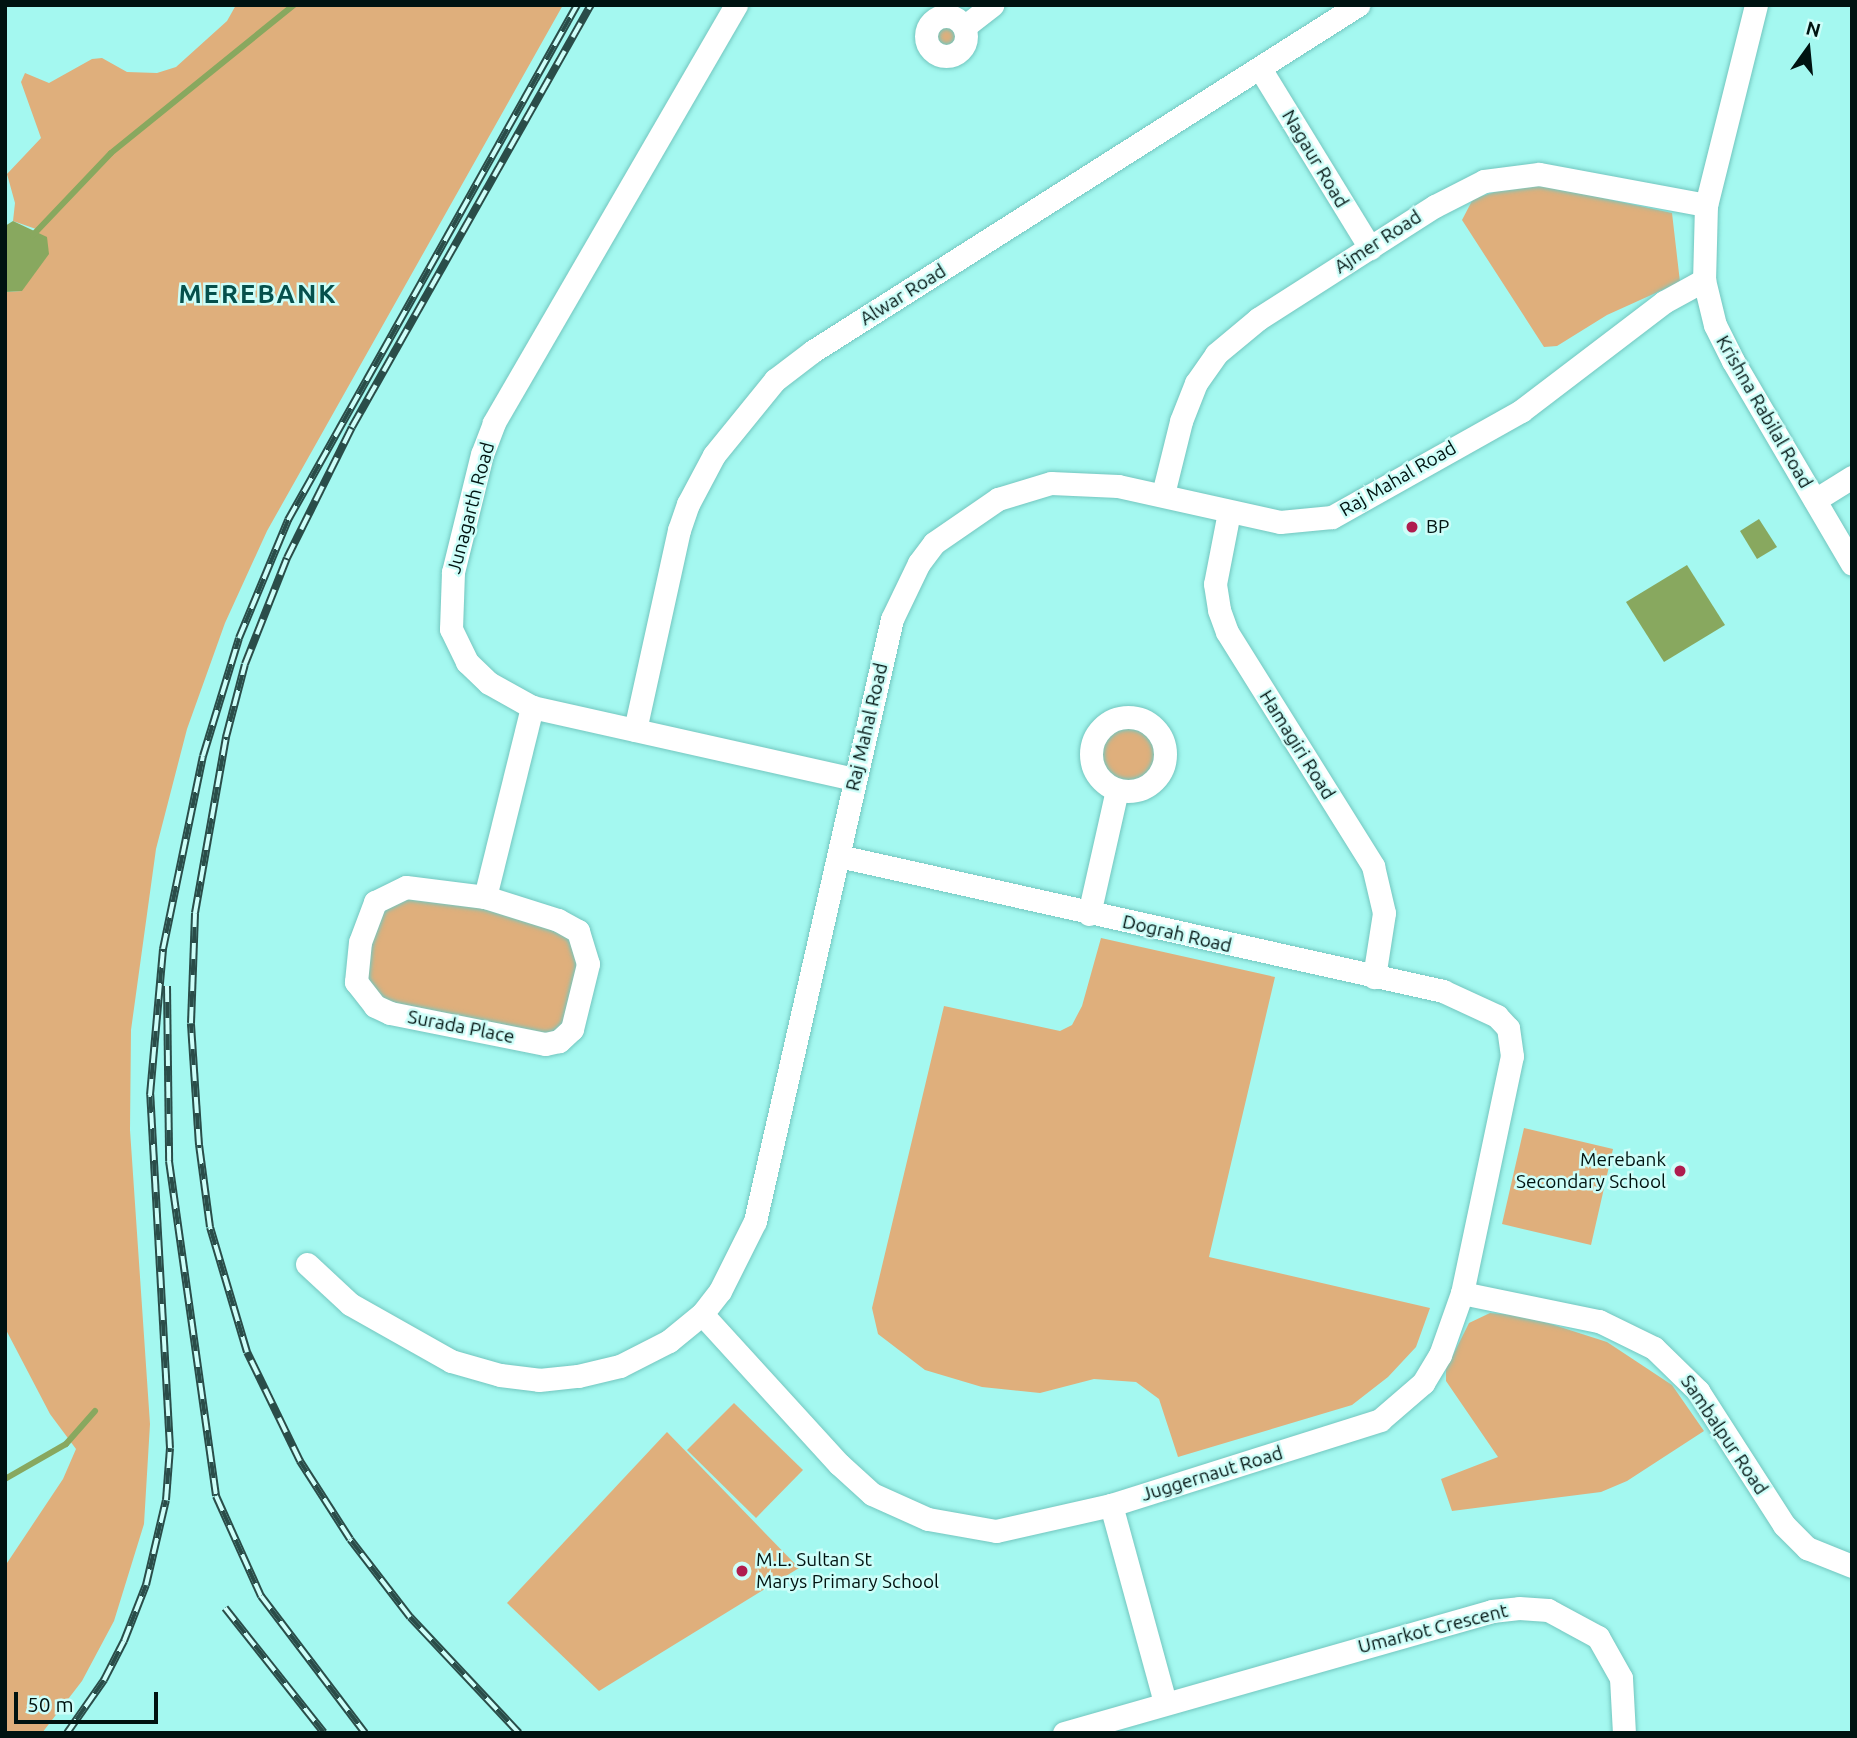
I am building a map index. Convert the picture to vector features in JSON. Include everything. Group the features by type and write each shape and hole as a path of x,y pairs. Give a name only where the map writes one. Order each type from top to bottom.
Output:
{"street":[{"name":"Junagarth Road","path":"736,5 500,413 482,454 449,596 451,629 467,662 489,683 532,707 855,779"},
{"path":"964,27 992,5"},
{"name":"Alwar Road","path":"635,730 679,530 688,504 714,454 775,380 813,351 1261,70 1358,5"},
{"name":"Krishna Rabilal Road","path":"1752,6 1706,205 1704,280 1715,325 1733,360 1852,564"},
{"name":"Nagaur Road","path":"1261,70 1370,248"},
{"name":"Ajmer Road","path":"1163,494 1181,421 1196,383 1216,354 1258,319 1459,194 1484,181 1514,176 1567,178 1706,205"},
{"name":"Raj Mahal Road","path":"307,1264 350,1304 451,1361 538,1380 620,1366 669,1341 702,1314 737,1263 755,1221 892,619 919,563 934,544 974,512 1025,489 1082,483 1163,494 1229,512 1280,522 1332,517 1521,411 1664,303 1704,280"},
{"path":"1815,500 1852,477"},
{"name":"Hamagiri Road","path":"1229,512 1214,584 1219,610 1227,632 1373,866 1384,913 1374,976"},
{"path":"485,897 532,707"},
{"path":"1089,914 1117,790"},
{"name":"Dograh Road","path":"839,856 1443,991 1476,1003 1508,1028"},
{"name":"Surada Place","path":"406,887 485,897 558,920 579,931 588,964 579,1012 572,1029 559,1041 545,1044 390,1013 362,994 355,963 375,902 406,887"},
{"name":"Juggernaut Road","path":"702,1314 839,1464 872,1494 902,1511 996,1531 1111,1505 1380,1420 1423,1383 1440,1355 1462,1293 1512,1056 1508,1028"},
{"name":"Sambalpur Road","path":"1462,1293 1599,1321 1654,1348 1698,1391 1784,1525 1808,1548 1852,1566"},
{"path":"1111,1505 1165,1703"},
{"name":"Umarkot Crescent","path":"1064,1733 1492,1611 1519,1608 1548,1610 1598,1637 1621,1678 1623,1733"}],"shaded area":[{"path":"236,5 563,5 267,531 225,623 187,729 156,849 131,1030 130,1130 150,1424 144,1524 114,1621 82,1681 42,1733 5,1733 5,1566 63,1479 76,1449 50,1414 5,1328 5,292 22,291 36,229 13,221 15,203 7,174 41,138 21,82 25,73 49,83 92,59 102,58 127,72 157,73 176,67 227,21"},
{"path":"946,23 955,27 959,36 955,45 946,49 937,45 933,36 937,27"},
{"path":"1543,185 1672,213 1680,282 1607,315 1557,346 1544,347 1462,220 1473,199 1504,189"},
{"path":"13,221 47,237 49,254 22,291 5,292 5,226"},
{"path":"1759,519 1777,547 1757,559 1740,531"},
{"path":"1687,565 1725,625 1664,662 1626,602"},
{"path":"1128,721 1146,727 1154,735 1160,753 1154,771 1146,779 1128,785 1110,779 1102,771 1096,753 1102,735 1110,727"},
{"path":"409,895 490,907 564,930 580,953 563,1023 552,1033 531,1036 397,1007 377,995 367,985 363,957 382,908"},
{"path":"1101,938 1275,977 1209,1257 1430,1308 1416,1347 1388,1377 1352,1405 1178,1457 1159,1399 1136,1382 1094,1379 1040,1393 982,1387 925,1370 878,1334 872,1308 944,1006 1060,1031 1072,1025 1082,1006"},
{"path":"1524,1128 1613,1149 1591,1245 1502,1224"},
{"path":"1490,1313 1526,1316 1607,1342 1672,1385 1704,1431 1627,1481 1601,1492 1452,1511 1441,1479 1498,1457 1446,1381 1446,1369 1469,1323"},
{"path":"734,1403 803,1470 756,1518 687,1450"},
{"path":"667,1432 799,1568 599,1691 507,1603"}],"waterway":[{"path":"33,235 111,153 294,5"},
{"path":"5,1479 66,1444 95,1411"}],"railway":[{"path":"67,1733 104,1680 124,1641 146,1585 166,1500 170,1448 150,1095 163,949 203,756 239,638 288,520 577,5"},
{"path":"519,1733 410,1617 350,1539 300,1461 247,1352 210,1227 199,1145 191,1023 195,913 226,737 245,664 287,558 352,427 591,5"},
{"path":"167,986 169,1161 216,1496 261,1596 365,1733"},
{"path":"225,1608 324,1733"}],"place":[{"name":"BP","path":"1412,527"},
{"name":"Merebank Secondary School","path":"1680,1171"},
{"name":"M.L. Sultan St Marys Primary School","path":"742,1571"}],"district":[{"name":"MEREBANK","path":"258,294"}]}
